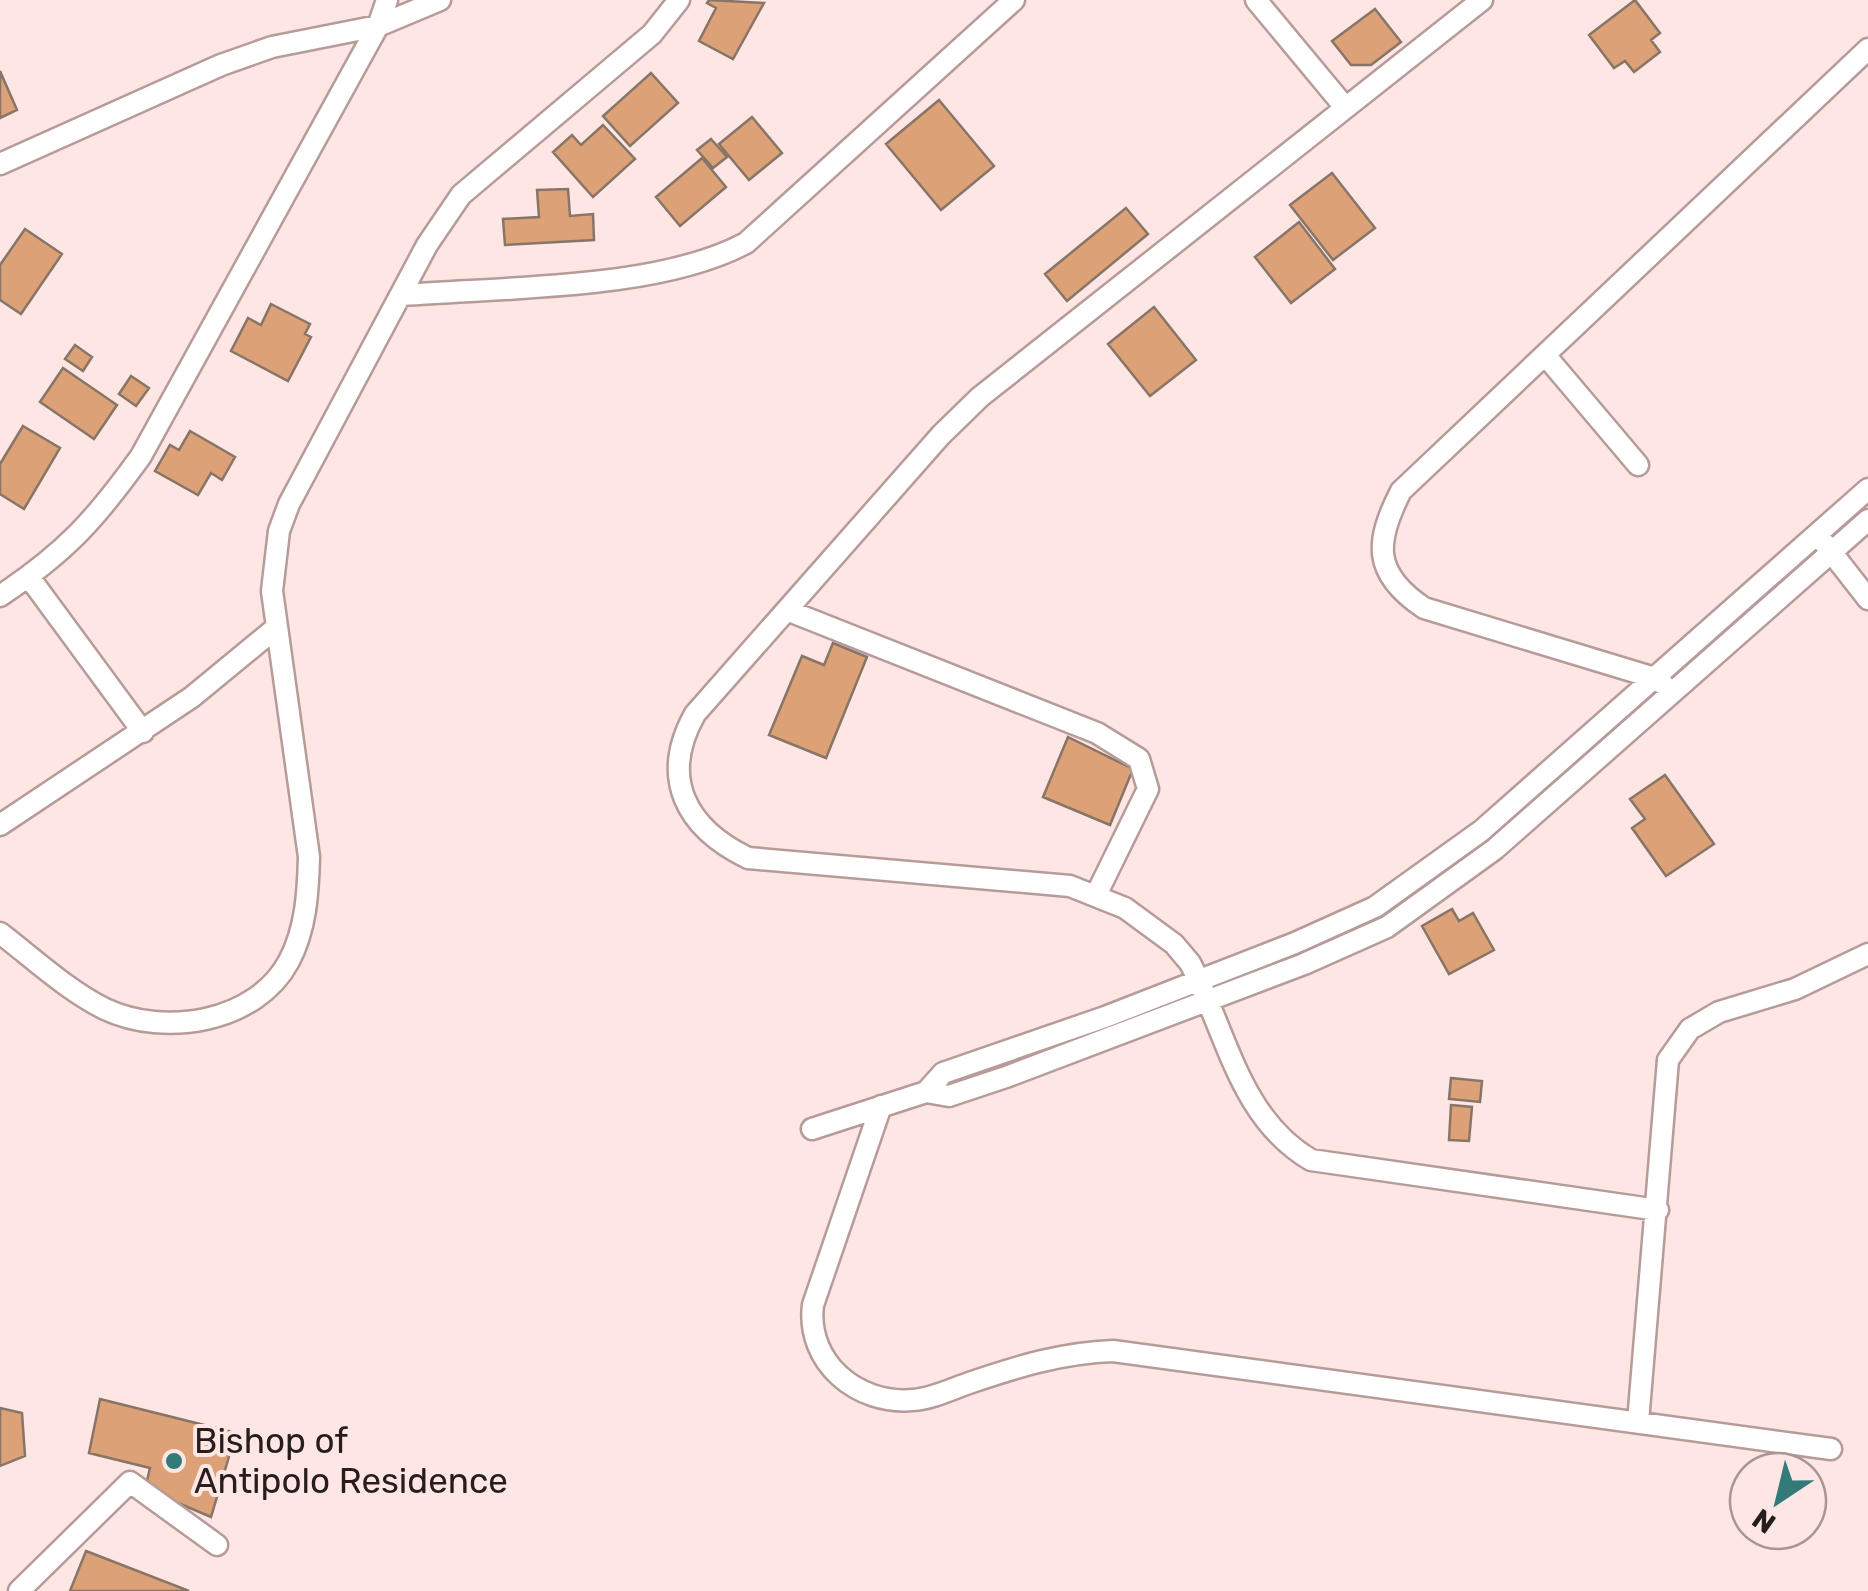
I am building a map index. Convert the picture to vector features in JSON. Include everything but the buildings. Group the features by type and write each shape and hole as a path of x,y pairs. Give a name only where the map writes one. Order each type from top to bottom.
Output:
{"street":[{"path":"0,596 96,520 142,456 378,26 388,0"},
{"path":"0,164 221,65 272,47 378,26 440,0"},
{"path":"0,933 72,988 106,1009 141,1021 204,1020 239,1006 268,986 288,964 301,931 308,871 277,627 273,562 289,504 403,296 426,245 461,195 652,34 679,0"},
{"path":"403,296 634,276 715,260 746,243 1014,0"},
{"path":"1256,0 1344,106"},
{"path":"1482,0 980,397 941,434 789,611 710,695 681,738 676,765 683,794 700,825 722,846 748,858 1021,880 1097,893 1174,944 1210,1001 1254,1109 1277,1138 1311,1160 1658,1210"},
{"path":"1673,696 1658,679 1424,608 1402,594 1382,551 1380,531 1401,491 1868,50"},
{"path":"1545,355 1638,465"},
{"path":"926,1092 943,1074 1199,980 1351,918 1430,870 1658,679 1868,489"},
{"path":"812,1129 926,1092 949,1096 1210,1001 1387,927 1495,849 1673,696 1868,520"},
{"path":"1817,535 1868,600"},
{"path":"28,577 142,732"},
{"path":"789,611 1097,733 1119,743 1139,759 1148,789 1097,893"},
{"path":"0,826 142,732 277,627"},
{"path":"1638,1422 1668,1060 1690,1029 1719,1012 1795,989 1868,954"},
{"path":"881,1106 813,1305 810,1330 824,1361 848,1384 874,1397 915,1400 1037,1360 1113,1351 1831,1450"},
{"path":"18,1591 130,1482 217,1545"}],"place":[{"name":"Bishop of Antipolo Residence","path":"174,1461"}]}
